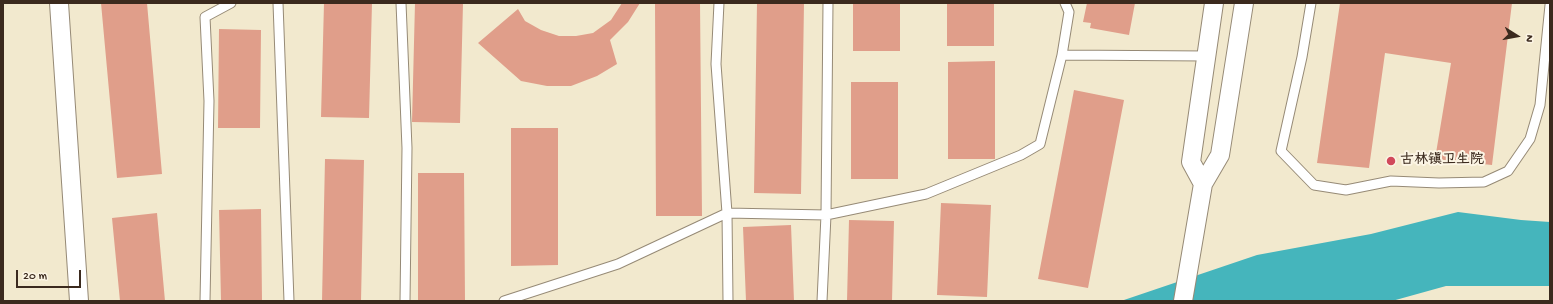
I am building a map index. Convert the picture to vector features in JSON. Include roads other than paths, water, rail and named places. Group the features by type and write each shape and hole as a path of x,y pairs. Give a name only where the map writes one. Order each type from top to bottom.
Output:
{"street":[{"path":"59,3 79,301"},
{"path":"1203,184 1191,162 1214,3"},
{"path":"1184,299 1203,184 1220,155 1244,3"}],"lane":[{"path":"205,301 209,101 206,17 232,3"},
{"path":"278,3 289,301"},
{"path":"401,3 407,148 405,301"},
{"path":"719,3 716,64 727,213 728,301"},
{"path":"822,301 826,215 828,3"},
{"path":"504,301 618,264 727,213 826,215 926,194 1021,155 1040,144 1062,55 1069,12 1065,3"},
{"path":"1311,3 1302,57 1281,151 1314,185 1346,190 1391,181 1439,183 1484,182 1508,171 1530,139 1540,105 1550,5"},
{"path":"1062,55 1206,56"}],"water":[{"path":"1458,212 1550,222 1550,286 1446,286 1392,301 1121,301 1257,255 1371,234"}],"place":[{"name":"古林镇卫生院","path":"1391,161"}]}
